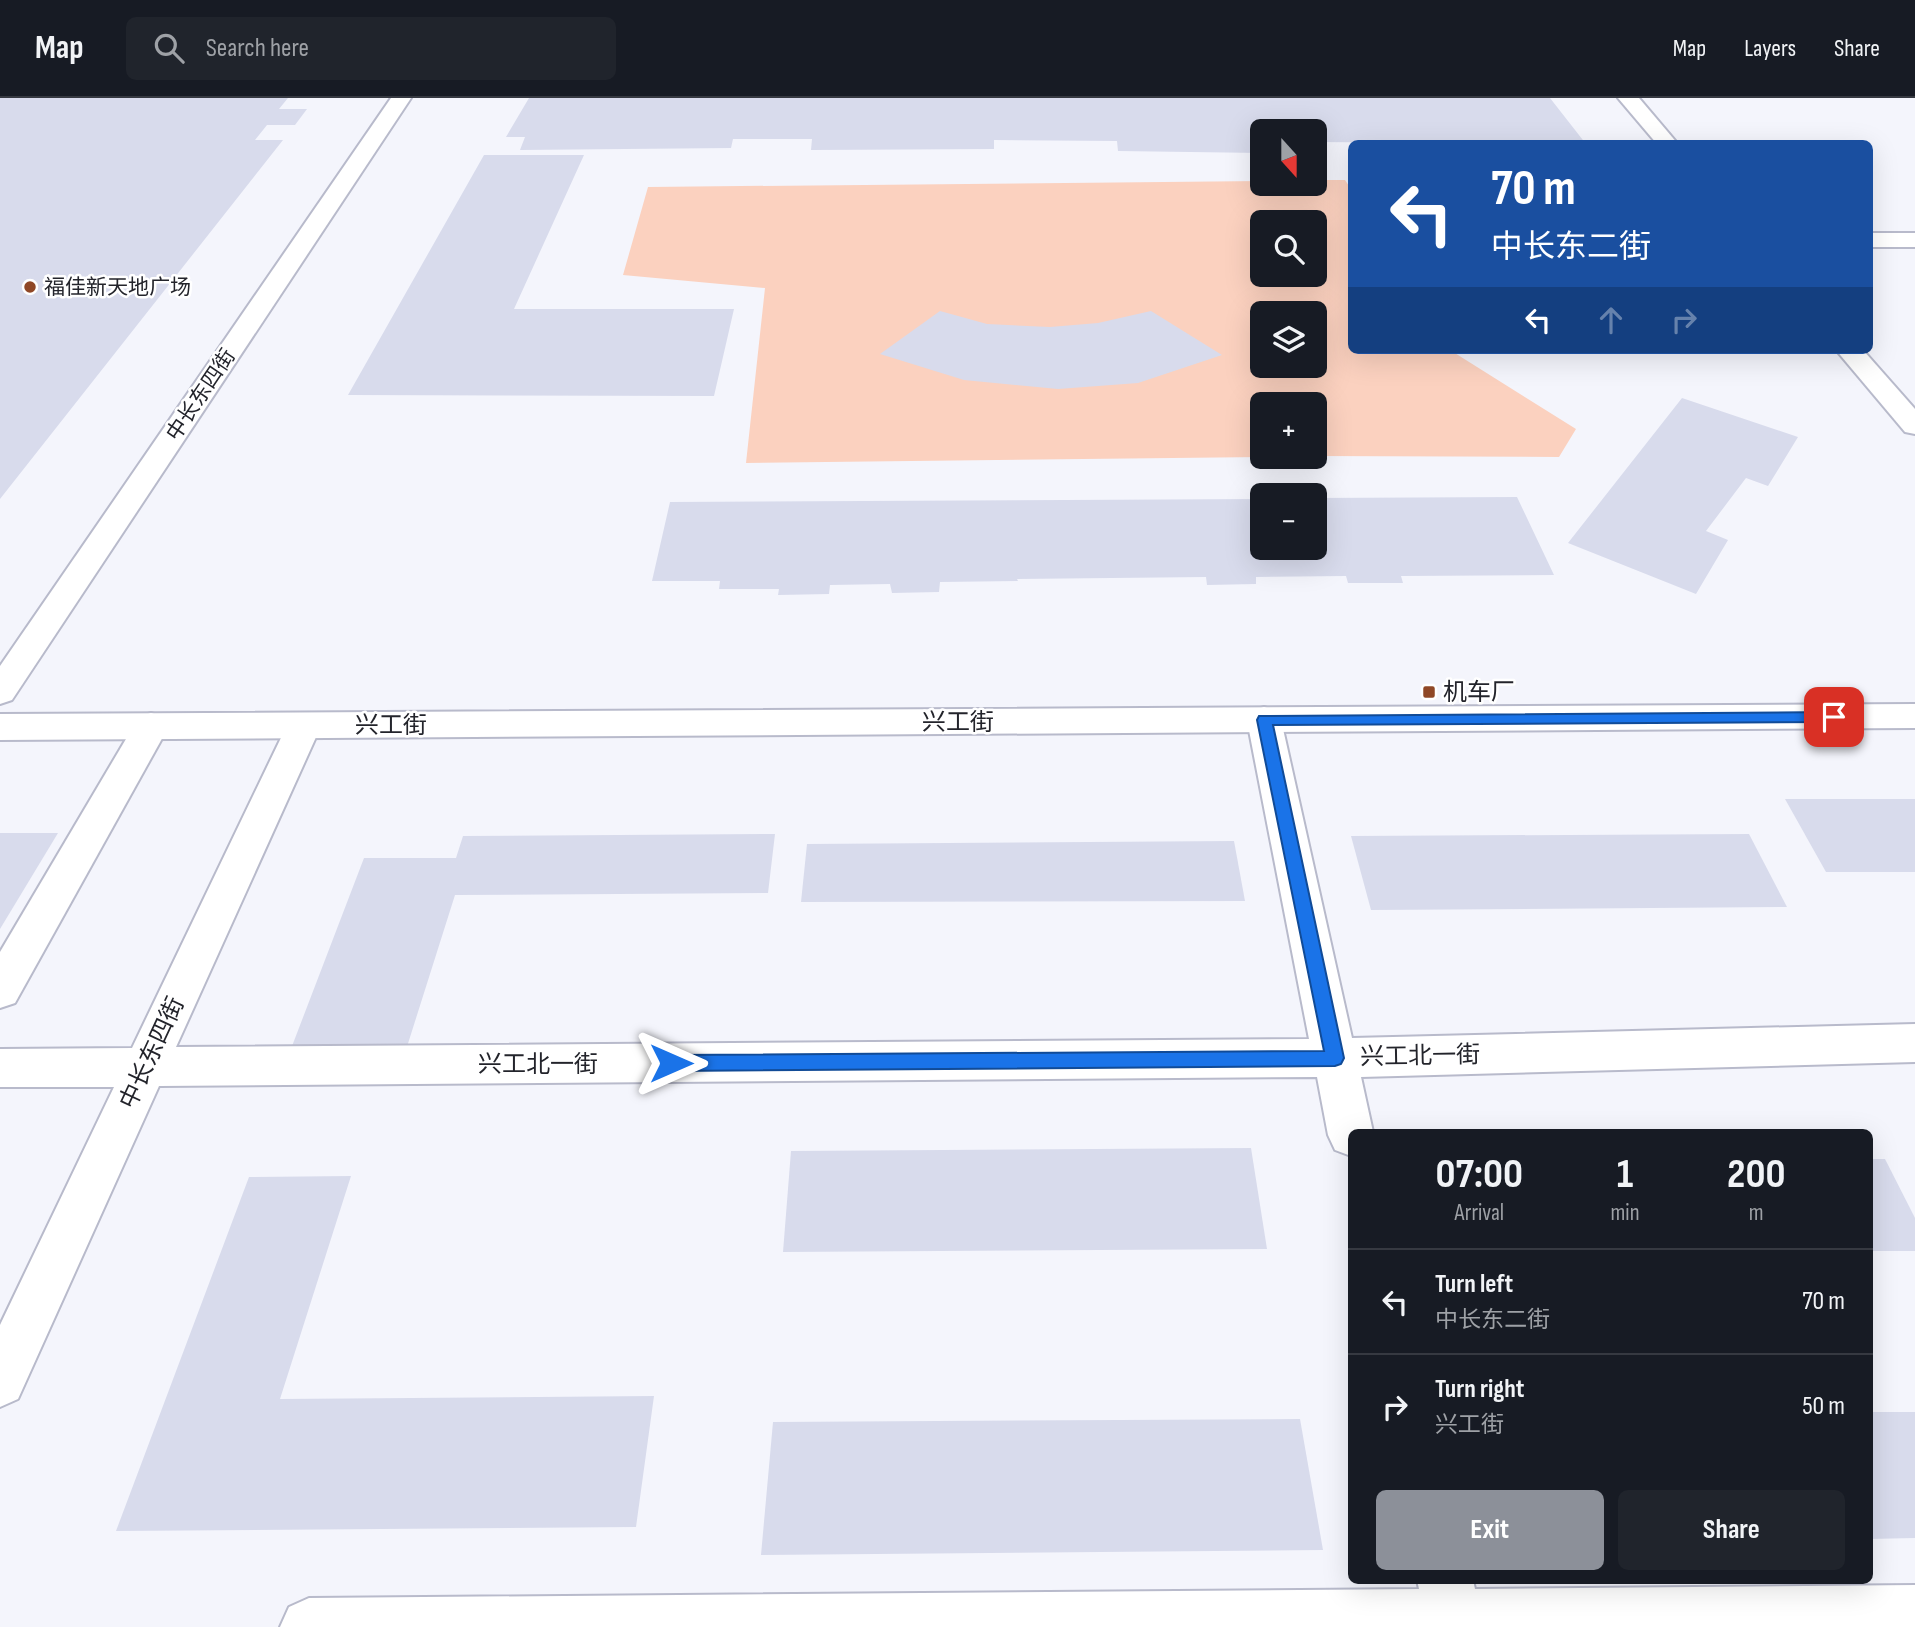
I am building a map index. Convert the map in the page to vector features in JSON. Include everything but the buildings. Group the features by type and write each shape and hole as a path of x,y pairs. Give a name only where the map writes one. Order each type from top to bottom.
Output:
{"street":[{"name":"中长东四街","path":"0,692 401,98"},
{"path":"1628,98 1665,140"},
{"path":"1873,240 1915,240"},
{"path":"1852,354 1915,426"},
{"name":"兴工街","path":"0,727 1915,716"},
{"path":"1264,720 1350,1129"},
{"path":"0,990 151,726"},
{"name":"中长东四街","path":"0,1381 303,726"},
{"name":"兴工北一街","path":"0,1068 1335,1058 1915,1043"},
{"path":"309,1627 1450,1608 1915,1614"}],"shaded area":[{"path":"1327,180 1345,180 1348,184 1348,354 1456,354 1576,429 1559,457 1327,456 1327,392 1250,392 1250,457 746,463 765,288 623,275 648,187 1250,181 1250,196 1327,196"}],"place":[{"name":"福佳新天地广场","path":"30,287"},
{"name":"机车厂","path":"1429,692"}],"route":[{"path":"671,1063 1335,1058 1264,720 1834,717"}]}
